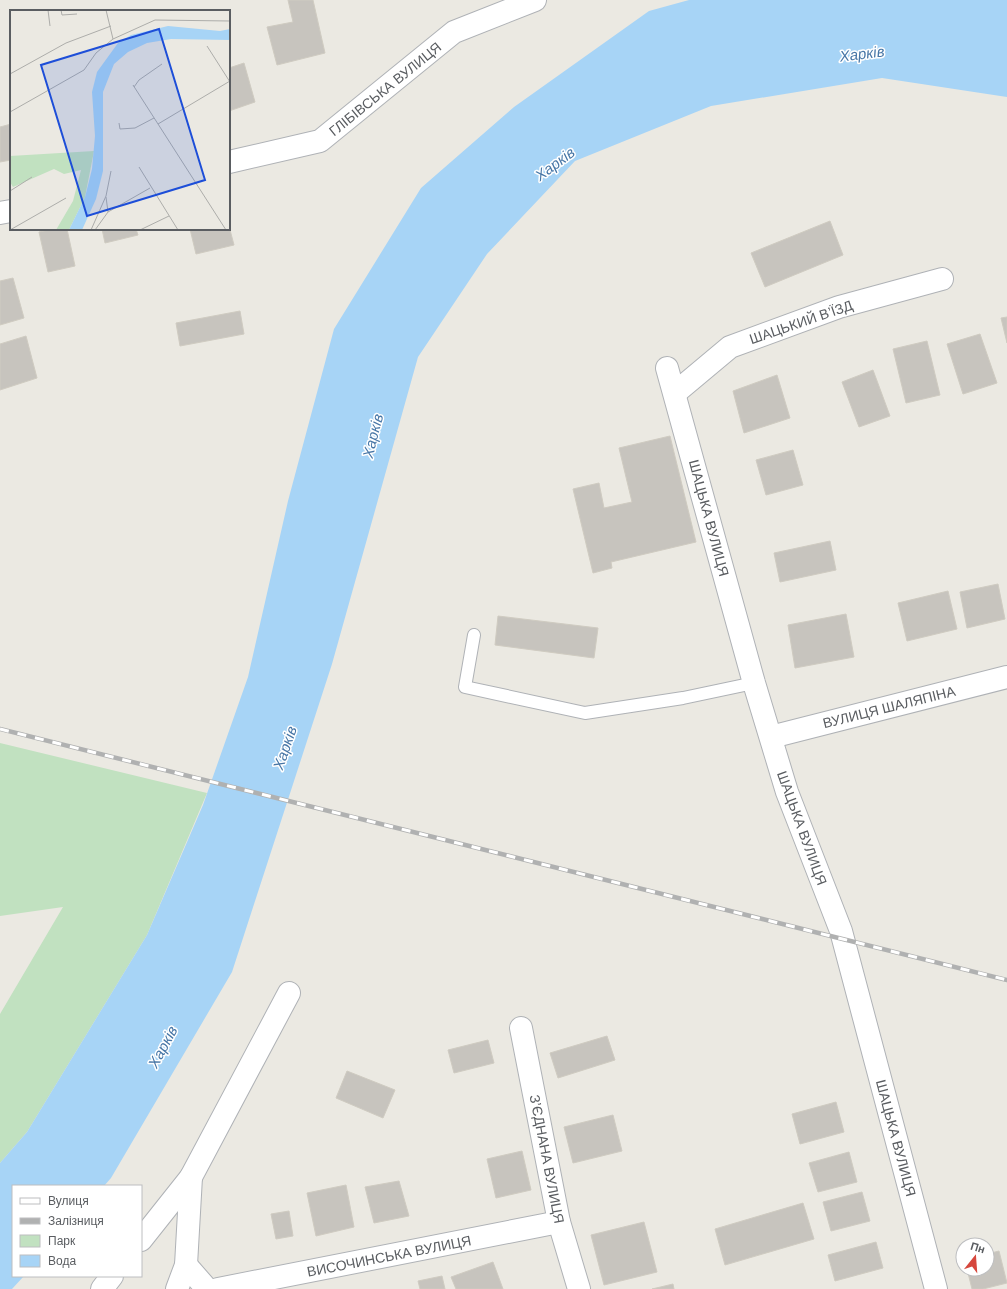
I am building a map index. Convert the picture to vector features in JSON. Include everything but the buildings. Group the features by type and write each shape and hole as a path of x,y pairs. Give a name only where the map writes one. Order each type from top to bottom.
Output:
{"street":[{"name":"ГЛІБІВСЬКА ВУЛИЦЯ","path":"230,162 320,141 454,32 535,0"},
{"path":"0,213 10,211"},
{"name":"ШАЦЬКИЙ В’ЇЗД","path":"674,394 730,347 839,307 942,279"},
{"name":"ШАЦЬКА ВУЛИЦЯ","path":"667,368 754,683 787,792 841,931 936,1289"},
{"name":"ВУЛИЦЯ ШАЛЯПІНА","path":"771,737 1007,677"},
{"path":"142,1239 192,1177 289,993"},
{"name":"З’ЄДНАНА ВУЛИЦЯ","path":"521,1028 559,1222 579,1289"},
{"path":"177,1289 186,1265 192,1177"},
{"name":"ВИСОЧИНСЬКА ВУЛИЦЯ","path":"218,1289 559,1222"},
{"path":"186,1265 207,1289"},
{"path":"102,1289 111,1277"}],"lane":[{"path":"474,635 465,687 586,713 683,698 754,683"}],"green space":[{"path":"0,743 207,793 147,935 27,1132 0,1163 0,1014 63,907 0,916"}],"water":[{"name":"Харків","path":"689,0 1007,0 1007,97 882,78 711,106 575,161 487,254 418,357 332,664 232,972 111,1178 105,1185 12,1185 12,1277 23,1277 12,1289 0,1289 0,1163 27,1132 147,935 203,805 248,677 288,501 334,329 421,188 514,107 649,11"}],"railway":[{"path":"0,729 1007,980"}]}
